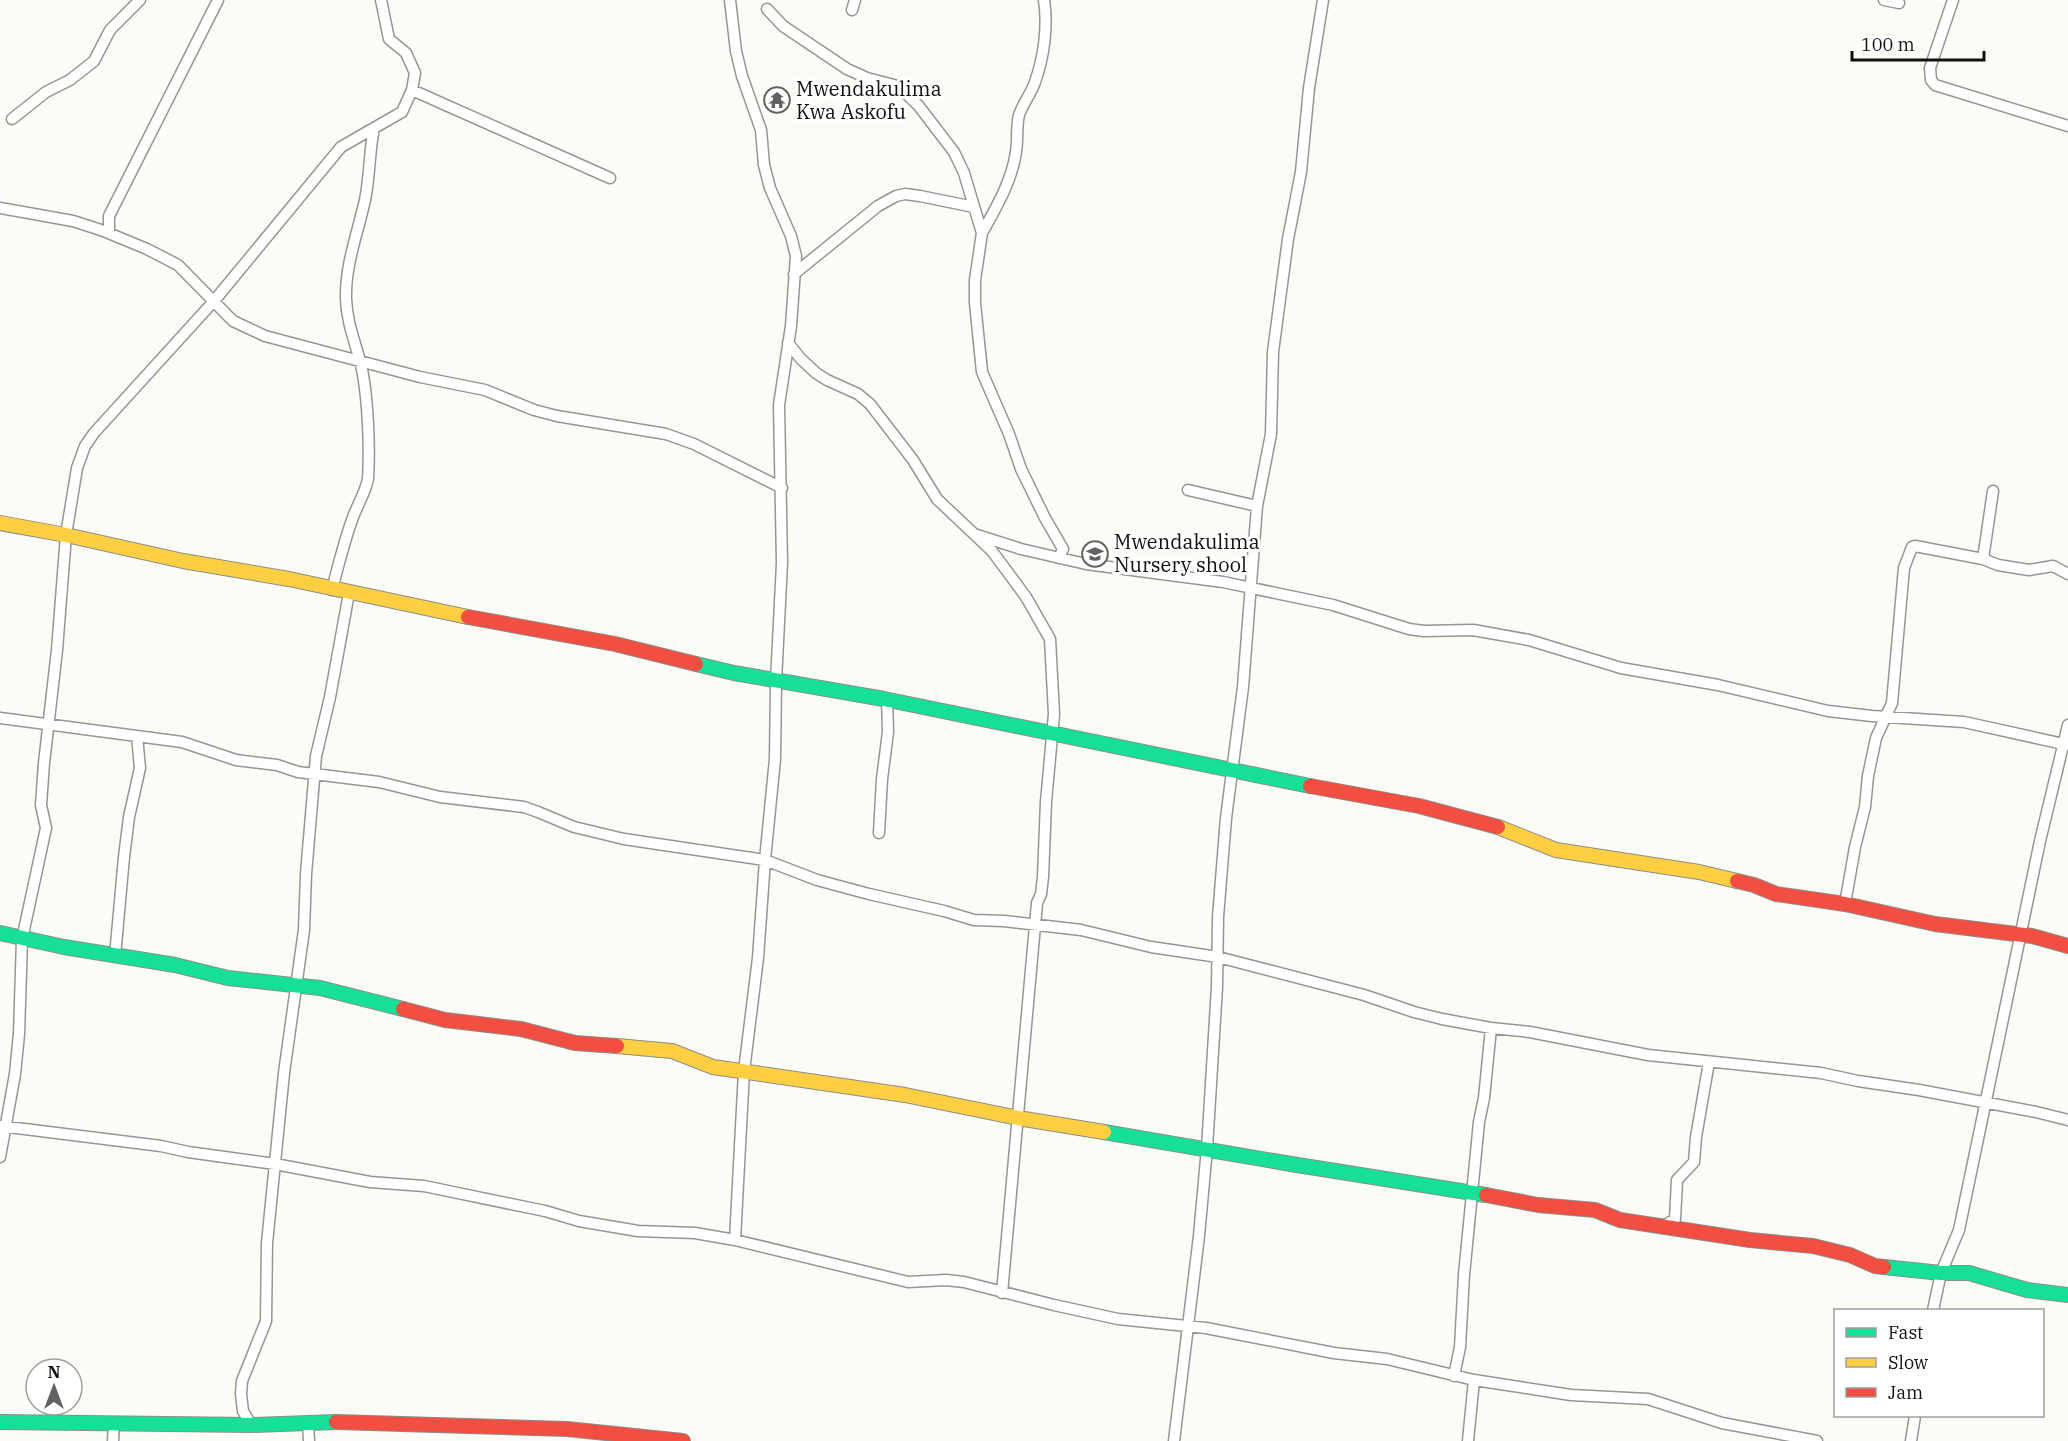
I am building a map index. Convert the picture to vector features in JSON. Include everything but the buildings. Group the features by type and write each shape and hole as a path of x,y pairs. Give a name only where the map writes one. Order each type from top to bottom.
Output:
{"street":[{"path":"12,119 46,92 70,80 94,61 110,30 140,0"},
{"path":"109,233 109,216 218,0"},
{"path":"0,1157 2,1126 15,1074 19,1034 22,939 46,828 41,805 47,725 57,650 66,535 77,468 85,446 94,433 214,301 341,147 402,112 412,90 415,73 406,53 389,39 381,0"},
{"path":"729,0 736,51 742,76 761,130 764,165 770,188 795,246 796,256 788,343 779,405 782,563 776,681 776,759 765,860 758,958 744,1071 737,1160 735,1240"},
{"path":"1044,0 1046,23 1039,69 1035,84 1019,114 1016,153 1007,182 982,233 975,280 975,303 982,372 1010,434 1021,469 1063,549 1059,558"},
{"path":"1174,1441 1198,1247 1207,1148 1218,957 1218,917 1226,818 1244,687 1257,506 1271,434 1273,352 1288,239 1301,172 1309,88 1323,0"},
{"path":"1884,0 1899,3"},
{"path":"1953,0 1930,68 1931,80 1935,85 2068,126"},
{"path":"767,9 789,31 847,69 867,78 898,86 907,93 954,152 964,173 982,233"},
{"path":"412,90 610,178"},
{"path":"332,590 346,537 366,490 368,479 365,399 360,361 352,339 346,298 350,264 368,180 369,149 374,128"},
{"path":"794,274 878,206 896,196 912,195 974,207"},
{"path":"0,207 73,221 109,233 178,265 233,321 265,336 420,377 485,390 534,410 557,416 666,434 694,444 782,488"},
{"path":"788,343 816,374 858,394 870,404 913,460 937,499 992,551 1026,597 1050,639 1054,696 1053,733 1046,802 1043,878 1037,903 1002,1293"},
{"path":"1188,490 1257,506"},
{"path":"1983,559 1993,491"},
{"path":"0,523 183,561 258,573 332,590 615,644 734,673 887,699 1419,806 1471,818 1556,850 1699,872 1755,885 1776,894 1845,904 1935,924 2020,934 2068,946"},
{"path":"974,534 999,543 1059,558 1113,568 1223,582 1333,605 1409,629 1473,630 1497,633 1529,640 1621,668 1718,685 1836,712 1964,722 2065,745"},
{"path":"1845,904 1865,807 1868,776 1876,738 1892,703 1904,568 1910,549 1915,546 2029,570 2053,566 2068,574"},
{"path":"251,1425 243,1411 242,1381 266,1321 267,1243 284,1073 306,912 306,874 316,756 330,697 349,593"},
{"path":"879,833 882,779 888,732 887,699"},
{"path":"0,718 182,742 236,760 262,762 315,775 379,782 440,797 524,807 573,827 624,839 765,860 817,880 974,920 1081,930 1151,947 1218,957 1364,995 1414,1012 1491,1028 1530,1032 1648,1055 1802,1070 1919,1090 2068,1120"},
{"path":"1933,1309 1941,1273 1959,1230 2000,1025 2068,725"},
{"path":"115,956 129,817 140,768 136,736"},
{"path":"0,933 22,939 192,969 228,978 333,991 445,1020 521,1029 575,1043 672,1051 713,1067 924,1098 1018,1118 1473,1192 1538,1205 1595,1210 1614,1218 1750,1240 1813,1246 1850,1255 1875,1266 1941,1273 1969,1273 2027,1290 2068,1295"},
{"path":"1454,1376 1460,1347 1464,1275 1491,1028"},
{"path":"1664,1226 1675,1219 1677,1180 1688,1171 1694,1162 1709,1062"},
{"path":"2,1126 161,1146 370,1182 424,1186 545,1211 579,1221 638,1231 695,1233 735,1240 908,1282 946,1280 964,1282 1002,1293 1132,1321 1187,1326 1334,1353 1387,1359 1474,1380 1571,1395 1648,1399 1722,1423 1817,1441"},
{"path":"1468,1441 1474,1380"},
{"path":"1911,1441 1915,1417"},
{"path":"0,1422 251,1425 308,1423 567,1429 624,1438 683,1441"},
{"path":"113,1441 114,1423"},
{"path":"308,1423 309,1441"}],"traffic: fast":[{"path":"696,664 734,673 884,699 1310,786"},
{"path":"0,933 64,947 175,965 228,978 320,988 403,1009"},
{"path":"1104,1132 1486,1195"},
{"path":"1884,1267 1941,1273 1969,1273 2027,1290 2068,1295"},
{"path":"0,1422 251,1425 336,1422"}],"traffic: slow":[{"path":"0,523 183,561 289,579 468,617"},
{"path":"1498,827 1556,850 1699,872 1737,881"},
{"path":"617,1046 672,1051 713,1067 905,1095 1018,1118 1104,1132"}],"traffic: jam":[{"path":"468,617 615,644 696,664"},
{"path":"1310,786 1419,806 1498,827"},
{"path":"1737,881 1776,894 1845,904 1935,924 2032,936 2068,946"},
{"path":"403,1009 445,1020 521,1029 575,1043 617,1046"},
{"path":"1486,1195 1538,1205 1595,1210 1620,1220 1750,1240 1813,1246 1850,1255 1875,1266 1884,1267"},
{"path":"336,1422 567,1429 683,1441"}],"place":[{"name":"Mwendakulima Kwa Askofu","path":"777,100"},
{"name":"Mwendakulima Nursery shool","path":"1095,554"}]}
